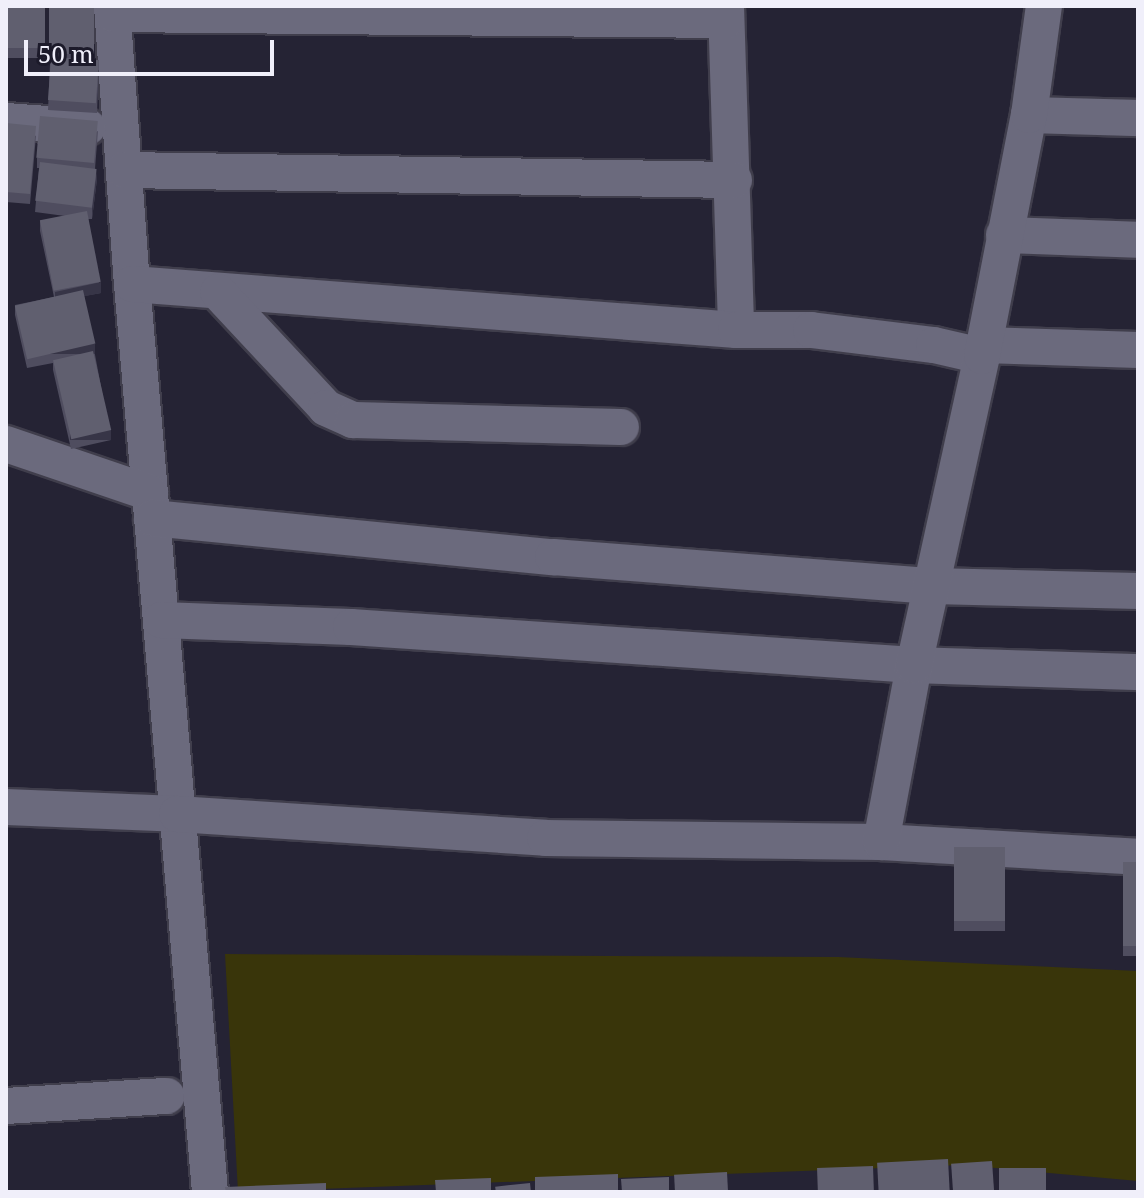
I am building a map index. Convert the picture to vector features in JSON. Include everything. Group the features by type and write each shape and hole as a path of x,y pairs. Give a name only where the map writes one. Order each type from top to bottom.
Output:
{"street":[{"path":"881,842 914,665 983,350 1029,115 1044,6"},
{"path":"210,1192 132,284 112,10 726,13 734,180 736,330"},
{"path":"1029,115 1138,118"},
{"path":"6,121 120,129"},
{"path":"124,170 734,180"},
{"path":"1004,235 1138,240"},
{"path":"132,284 736,330 811,330 983,350 1138,350"},
{"path":"218,292 326,408 353,420 621,427"},
{"path":"6,444 151,506 553,557 932,586 1138,591"},
{"path":"161,620 351,627 914,665 1138,672"},
{"path":"6,807 177,814 545,838 881,842 1138,857"},
{"path":"6,1106 167,1096"}],"shaded area":[{"path":"225,954 838,957 1138,971 1138,1181 962,1165 238,1192"}],"building":[{"path":"6,6 45,6 45,48 6,48"},
{"path":"49,6 94,6 94,54 49,54"},
{"path":"51,57 99,60 96,103 48,100"},
{"path":"40,116 98,121 94,163 36,158"},
{"path":"6,123 36,126 30,194 6,192"},
{"path":"40,162 97,169 92,208 35,201"},
{"path":"87,211 101,282 54,291 40,220"},
{"path":"83,290 95,344 27,359 15,306"},
{"path":"93,351 111,430 71,439 53,360"},
{"path":"954,847 1005,847 1005,921 954,921"},
{"path":"1123,862 1138,862 1138,946 1123,946"},
{"path":"948,1159 950,1192 879,1192 877,1163"},
{"path":"992,1161 994,1192 953,1192 951,1164"},
{"path":"873,1166 874,1192 818,1192 817,1168"},
{"path":"999,1168 1046,1168 1046,1192 999,1192"},
{"path":"727,1172 728,1192 675,1192 674,1175"},
{"path":"618,1174 618,1192 535,1192 535,1177"},
{"path":"669,1177 669,1192 622,1192 621,1179"},
{"path":"491,1178 491,1192 436,1192 435,1180"},
{"path":"326,1183 326,1192 226,1192 225,1187"},
{"path":"530,1183 531,1192 496,1192 495,1187"},
{"path":"329,1191 384,1192 329,1192"}]}
